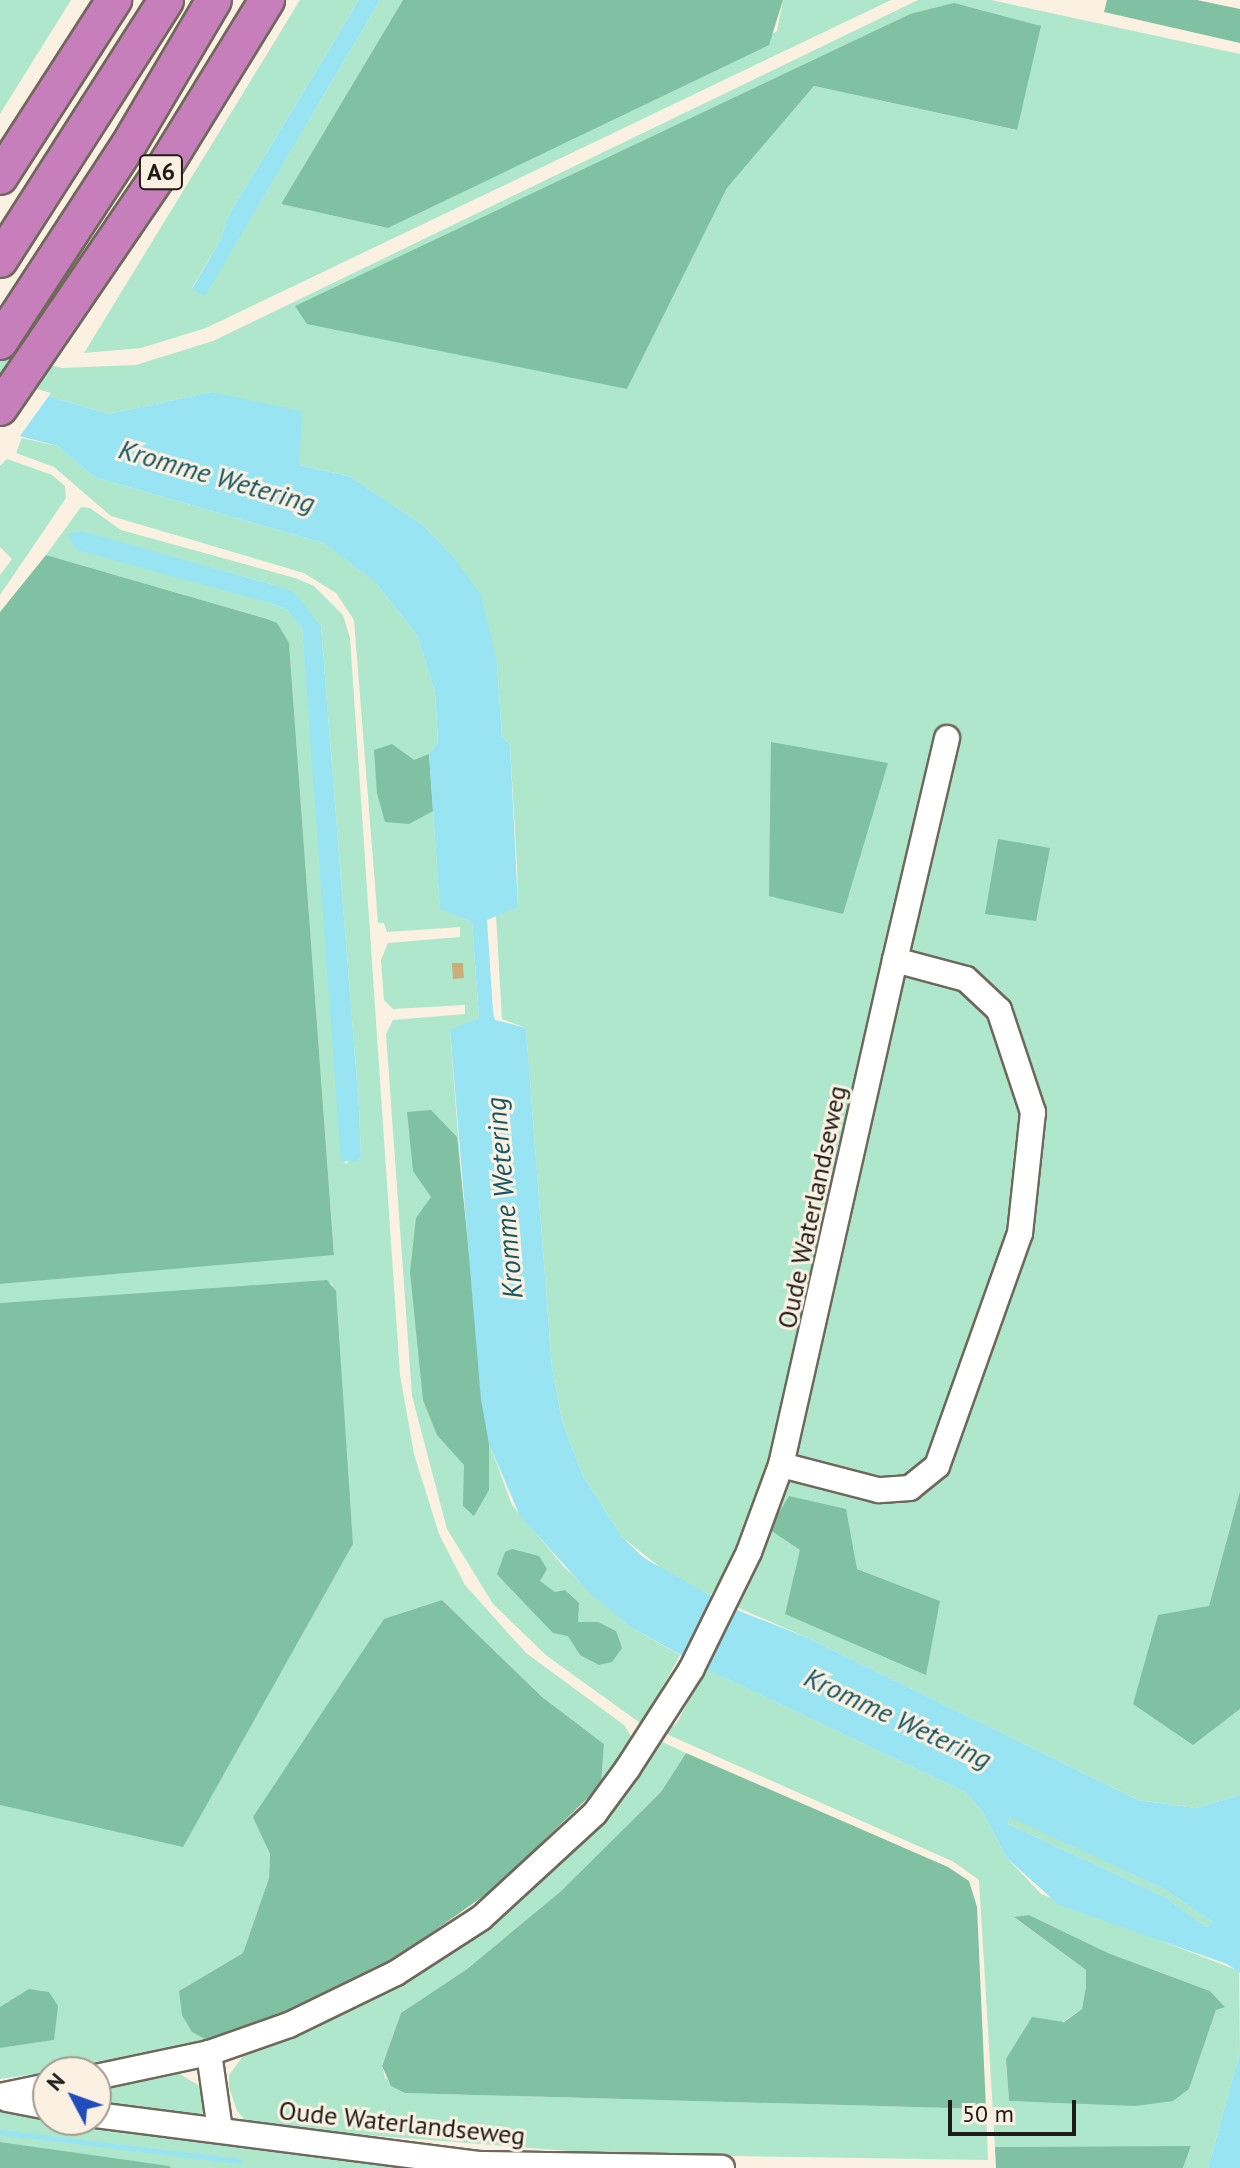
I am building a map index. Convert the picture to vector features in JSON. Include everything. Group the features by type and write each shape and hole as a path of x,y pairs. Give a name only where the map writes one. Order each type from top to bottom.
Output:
{"highway":[{"path":"0,177 114,0"},
{"path":"0,260 166,0"},
{"name":"A6","path":"5,335 128,146 214,0"},
{"name":"A6","path":"0,408 165,166 267,0"}],"street":[{"name":"Oude Waterlandseweg","path":"112,2074 209,2053 289,2025 396,1973 481,1918 595,1813 691,1670 731,1588 781,1465 947,738"},
{"path":"781,1465 878,1490 910,1488 937,1466 1020,1233 1033,1112 999,1010 966,979 895,960"},
{"path":"209,2053 220,2130"},
{"path":"0,2097 32,2090"},
{"path":"0,2097 32,2104"},
{"name":"Oude Waterlandseweg","path":"112,2117 480,2164 722,2168"}],"green space":[{"path":"0,0 71,0 0,114"},
{"path":"300,0 359,0 228,216 221,239 192,288 205,295 380,0 403,0 281,204 388,228 723,65 777,31 783,0 891,0 206,328 141,348 84,353"},
{"path":"403,0 783,0 769,45 388,228 281,204"},
{"path":"918,0 991,0 1240,54 1240,1491 1209,1606 1193,1744 1240,1709 1240,1795 1196,1808 1138,1800 808,1638 718,1599 643,1725 547,1656 493,1604 447,1529 412,1396 386,1034 393,1020 465,1014 465,1005 393,1009 384,1000 381,960 388,943 460,937 460,927 387,932 384,923 378,923 354,620 336,593 304,573 111,516 54,467 16,453 22,438 58,446 94,477 323,543 375,582 417,635 435,692 438,742 429,754 440,908 472,922 479,1018 450,1031 469,1276 489,1443 512,1505 564,1567 629,1626 680,1655 651,1708 724,1585 718,1582 711,1595 670,1575 622,1537 583,1476 562,1421 552,1368 526,1028 502,1019 496,916 518,906 510,745 502,736 497,663 487,632 452,555 423,525 349,476 299,465 211,392 109,414 0,382 0,353 62,368 136,365 213,341","holes":["910,14 1016,130 814,86 727,188 627,389 296,306","801,1550 857,1569 940,1601 785,1614"]},
{"path":"1107,0 1197,0 1240,9 1240,43 1104,12"},
{"path":"954,3 1041,26 1017,130 814,86 727,188 627,389 307,324 295,306 910,14"},
{"path":"7,459 52,475 65,486 66,498 0,595 0,575 12,559 0,547 0,466"},
{"path":"81,507 90,508 121,530 314,586 343,615 350,638 400,1375 414,1454 439,1534 465,1585 526,1653 624,1725 633,1739 601,1785 604,1744 542,1697 442,1600 254,1817 270,1854 269,1878 243,1953 179,1991 188,2019 209,2041 112,2064 112,2056 32,2056 32,2075 0,2079 0,2048 54,2040 0,2007 0,1805 183,1846 353,1544 332,1283 0,1303 0,1284 334,1254 289,643 267,619 46,555","holes":["76,531 274,585 295,594 321,626 359,1107 361,1156 345,1164 302,626 287,610 271,603"]},
{"path":"46,555 267,619 277,623 289,643 334,1255 0,1284 0,612"},
{"path":"771,742 888,763 843,914 769,896"},
{"path":"392,744 414,760 429,754 433,811 409,824 385,822 377,793 374,750"},
{"path":"998,839 1050,848 1036,921 985,914"},
{"path":"431,1110 457,1137 489,1444 489,1490 474,1516 463,1506 464,1465 437,1435 423,1400 410,1272 416,1218 431,1197 413,1171 407,1112"},
{"path":"327,1280 336,1291 353,1544 183,1847 0,1805 0,1303"},
{"path":"1240,1491 1240,1709 1193,1745 1133,1704 1158,1615 1209,1606"},
{"path":"789,1496 846,1509 857,1569 940,1601 926,1675 785,1614 800,1550 769,1529"},
{"path":"512,1549 539,1556 547,1569 540,1581 555,1592 565,1590 579,1603 578,1622 598,1622 616,1631 622,1648 612,1662 599,1665 580,1655 568,1636 553,1633 497,1574 505,1552"},
{"path":"442,1600 542,1697 604,1744 601,1785 495,1888 384,1966 270,2020 209,2041 192,2032 182,2015 179,1991 243,1953 269,1878 270,1854 253,1817 384,1619"},
{"path":"706,1669 965,1792 982,1811 1007,1858 1041,1894 1239,1971 1240,2052 1208,2168 1183,2168 1191,2147 995,2147 979,1880 954,1862 662,1732 676,1724","holes":["1029,1915 1108,1953 1210,1991 1224,2006 1216,2010 1189,2089 1057,2102 1009,2101 1006,2059 1082,2009 1086,1986 1086,1970 1015,1918"]},
{"path":"658,1740 686,1753 661,1792 560,1892 467,1969 401,2013 382,2065 385,2078 405,2093 986,2109 988,2160 607,2154 251,2126 237,2111 229,2087 229,2075 243,2056 396,1988 460,1946"},
{"path":"686,1753 948,1867 969,1881 977,1907 986,2109 405,2093 391,2086 382,2066 401,2013 467,1969 560,1892 661,1792"},
{"path":"1010,1816 1166,1890 1212,1922 1207,1927 1165,1897 1008,1824"},
{"path":"1029,1915 1108,1953 1210,1991 1225,2007 1216,2010 1189,2089 1173,2101 1135,2106 1009,2101 1006,2059 1032,2017 1064,2022 1082,2009 1086,1986 1086,1970 1014,1917"},
{"path":"29,1989 49,1992 58,2006 54,2040 0,2048 0,2007"},
{"path":"178,2073 198,2085 207,2110 198,2116 112,2108 112,2083"},
{"path":"0,2110 32,2115 32,2136 112,2136 112,2126 209,2140 516,2168 171,2168 0,2142"},
{"path":"0,2142 169,2166 171,2168 0,2168"},
{"path":"1191,2146 1183,2168 996,2168 995,2147"}],"water":[{"path":"359,0 380,0 205,296 192,289 221,239 228,216"},
{"name":"Kromme Wetering","path":"0,382 109,414 211,392 302,411 299,465 349,476 423,525 452,555 481,595 497,663 502,736 510,745 518,907 487,920 493,1012 495,1020 526,1028 552,1368 562,1421 583,1476 622,1537 644,1558 737,1610 808,1638 1138,1800 1196,1808 1240,1795 1240,1973 1227,1964 1059,1905 1007,1858 982,1811 965,1792 706,1669 629,1626 587,1590 520,1516 489,1444 481,1400 450,1030 479,1018 472,922 440,909 429,754 438,742 435,692 417,635 375,582 323,543 94,477 58,446 0,431","holes":["1010,1817 1166,1890 1212,1922 1207,1927 1165,1897 1008,1824"]},
{"path":"81,531 295,593 321,626 359,1107 361,1156 355,1162 341,1161 302,627 287,610 271,603 77,550 67,535"},
{"path":"1240,2052 1240,2168 1208,2168"}],"pier":[{"path":"0,378 51,393 17,440 0,435"}],"building":[{"path":"452,963 463,963 464,978 453,979"}],"waterway":[{"path":"0,2132 239,2161"}]}
